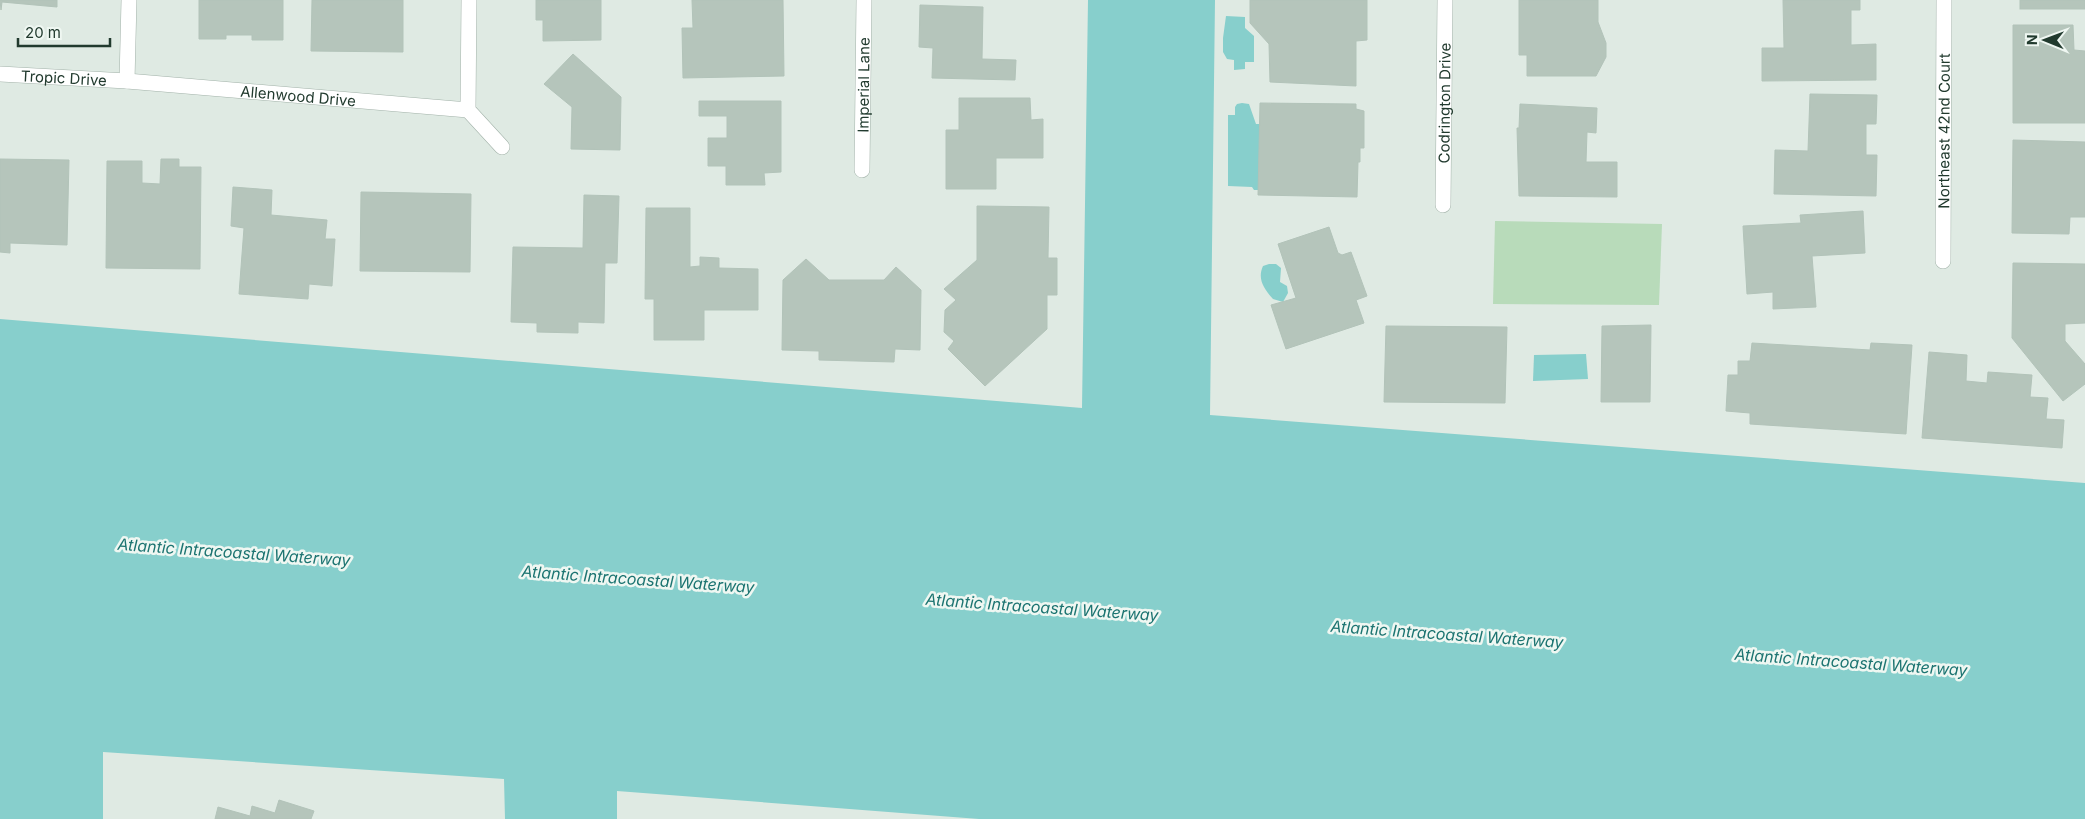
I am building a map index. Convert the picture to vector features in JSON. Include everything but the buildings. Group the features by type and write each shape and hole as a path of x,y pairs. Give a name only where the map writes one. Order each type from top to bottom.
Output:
{"street":[{"path":"128,80 129,0"},
{"path":"469,0 468,110 502,146"},
{"name":"Imperial Lane","path":"862,170 864,0"},
{"name":"Codrington Drive","path":"1443,205 1445,0"},
{"name":"Northeast 42nd Court","path":"1943,261 1944,0"},
{"name":"Tropic Drive","path":"0,74 128,80"},
{"name":"Allenwood Drive","path":"128,80 468,110"}],"green space":[{"path":"1495,221 1662,224 1659,305 1493,304"}],"water":[{"name":"Atlantic Intracoastal Waterway","path":"1088,0 1215,0 1210,415 2085,483 2085,819 979,819 617,791 617,819 505,819 504,779 103,752 103,819 0,819 0,319 1082,408"},
{"path":"1226,16 1245,17 1245,28 1254,36 1254,62 1245,62 1245,69 1234,70 1234,60 1227,59 1223,52"},
{"path":"1237,104 1249,104 1256,124 1260,124 1259,190 1254,190 1252,187 1228,186 1228,115 1235,115 1235,107"},
{"path":"1276,264 1281,268 1280,282 1287,286 1288,293 1283,302 1273,299 1262,284 1261,271 1263,266"},
{"path":"1586,354 1588,379 1533,381 1534,355"}]}
